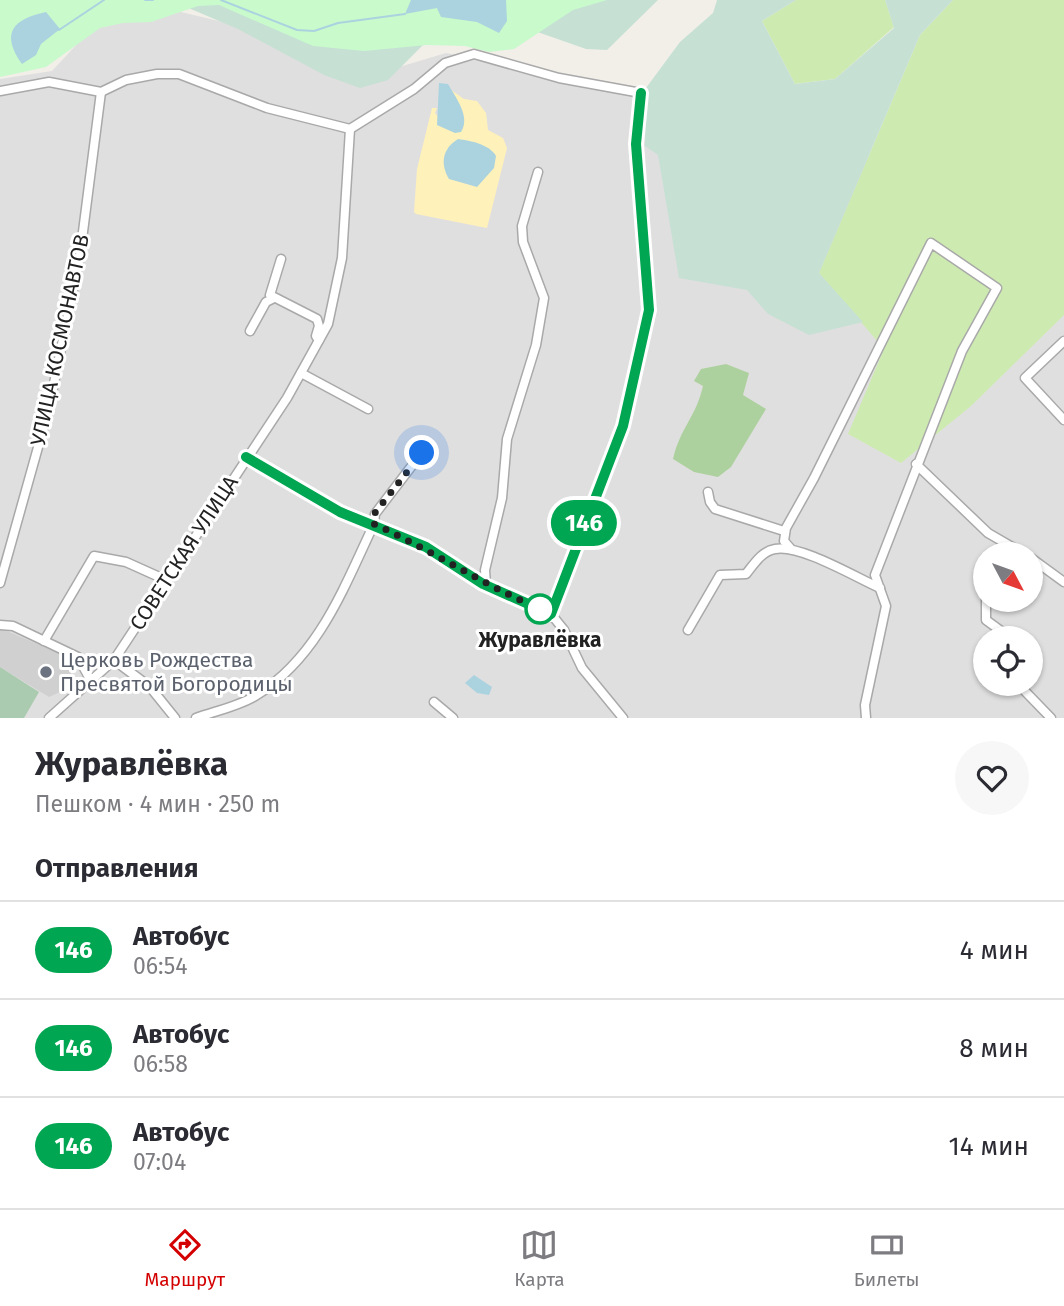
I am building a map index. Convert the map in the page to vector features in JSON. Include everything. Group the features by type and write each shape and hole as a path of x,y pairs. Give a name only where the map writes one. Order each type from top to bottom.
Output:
{"street":[{"path":"0,91 49,82 101,92 126,80 157,74 179,74 267,108 350,129 414,89 444,63 474,54 559,78 641,93 636,144 649,310 623,426 551,614"},
{"name":"УЛИЦА КОСМОНАВТОВ","path":"0,583 49,408 80,255 101,92"},
{"name":"СОВЕТСКАЯ УЛИЦА","path":"49,718 114,660 301,373 328,324 342,258 350,129"},
{"path":"486,585 485,570 502,498 507,439 536,345 544,298 523,242 522,226 538,172"},
{"path":"791,549 784,541 784,531 814,478 931,243 997,288 962,351 875,575 886,606 865,705 866,718"},
{"path":"281,259 270,290 274,298 317,319 320,326 316,337 319,340"},
{"path":"250,331 266,302 274,298"},
{"path":"1064,341 1025,378 1064,420"},
{"path":"301,373 368,409"},
{"path":"196,718 256,696 298,662 326,624 374,524 374,514 427,446"},
{"path":"246,457 340,512 426,547 486,585 551,614 564,630 582,668 624,718"},
{"path":"916,464 988,533 1004,542"},
{"path":"708,492 709,502 715,509 784,531"},
{"path":"688,630 720,575 746,574 760,557 774,549 791,549 880,588"},
{"path":"44,641 94,556 126,562 166,580"},
{"path":"1043,567 1064,582"},
{"path":"986,612 986,620 994,626"},
{"path":"0,625 13,626 78,657 91,681"},
{"path":"114,660 150,687 175,718"},
{"path":"1030,696 1051,718"},
{"path":"434,702 453,718"}],"shaded area":[{"path":"168,9 240,26 359,79 446,53 599,83 654,88 1064,217 1064,718 0,718 0,79 52,71 92,28"},
{"path":"0,628 70,658 71,674 60,692 49,697 0,667"}],"green space":[{"path":"0,0 658,0 607,50 586,49 529,29 429,39 388,80 360,88 324,75 238,29 179,4"},
{"path":"0,0 607,0 573,10 514,49 489,52 465,46 427,45 364,51 313,46 219,5 198,6 151,22 123,23 100,28 46,67 0,77"},
{"path":"717,0 796,0 762,21 795,84 835,79 894,28 885,0 953,0 920,35 819,273 863,322 809,335 768,314 747,290 679,278 658,155 645,146 646,88 680,42 713,13"},
{"path":"796,0 885,0 894,27 835,79 795,84 762,21"},
{"path":"953,0 1064,0 1064,315 971,406 901,463 848,434 884,349 819,273 920,35"},
{"path":"726,364 749,373 743,395 766,409 731,467 718,477 694,472 673,459 703,386 694,381 701,369"},
{"path":"0,667 39,692 24,718 0,718"}],"sand":[{"path":"451,90 464,99 477,101 486,113 488,130 503,138 507,148 487,228 414,212 417,169 432,108 437,108 435,113 450,131 463,115"}],"water":[{"path":"411,0 506,0 507,21 499,33 477,22 441,17 437,8 405,14"},
{"path":"46,12 60,29 41,44 36,55 22,64 12,44 13,29 25,19"},
{"path":"439,83 448,84 461,108 464,126 461,132 455,133 437,125"},
{"path":"458,139 484,146 496,156 494,168 477,187 449,179 446,173 444,157 449,147"},
{"path":"474,675 492,687 489,695 477,693 465,683"}],"waterway":[{"path":"59,30 104,0"},
{"path":"145,0 153,0"},
{"path":"221,0 297,30 314,31 338,23 405,14"}],"bus line":[{"name":"146","path":"246,457 340,512 426,547 483,584 551,614 598,485 623,426 649,310 636,144 641,93"}],"place":[{"name":"Журавлёвка","path":"540,609"},
{"name":"Церковь Рождества Пресвятой Богородицы","path":"46,672"}],"route":[{"path":"422,453 374,514 374,524 426,547 483,584 540,609"}]}
